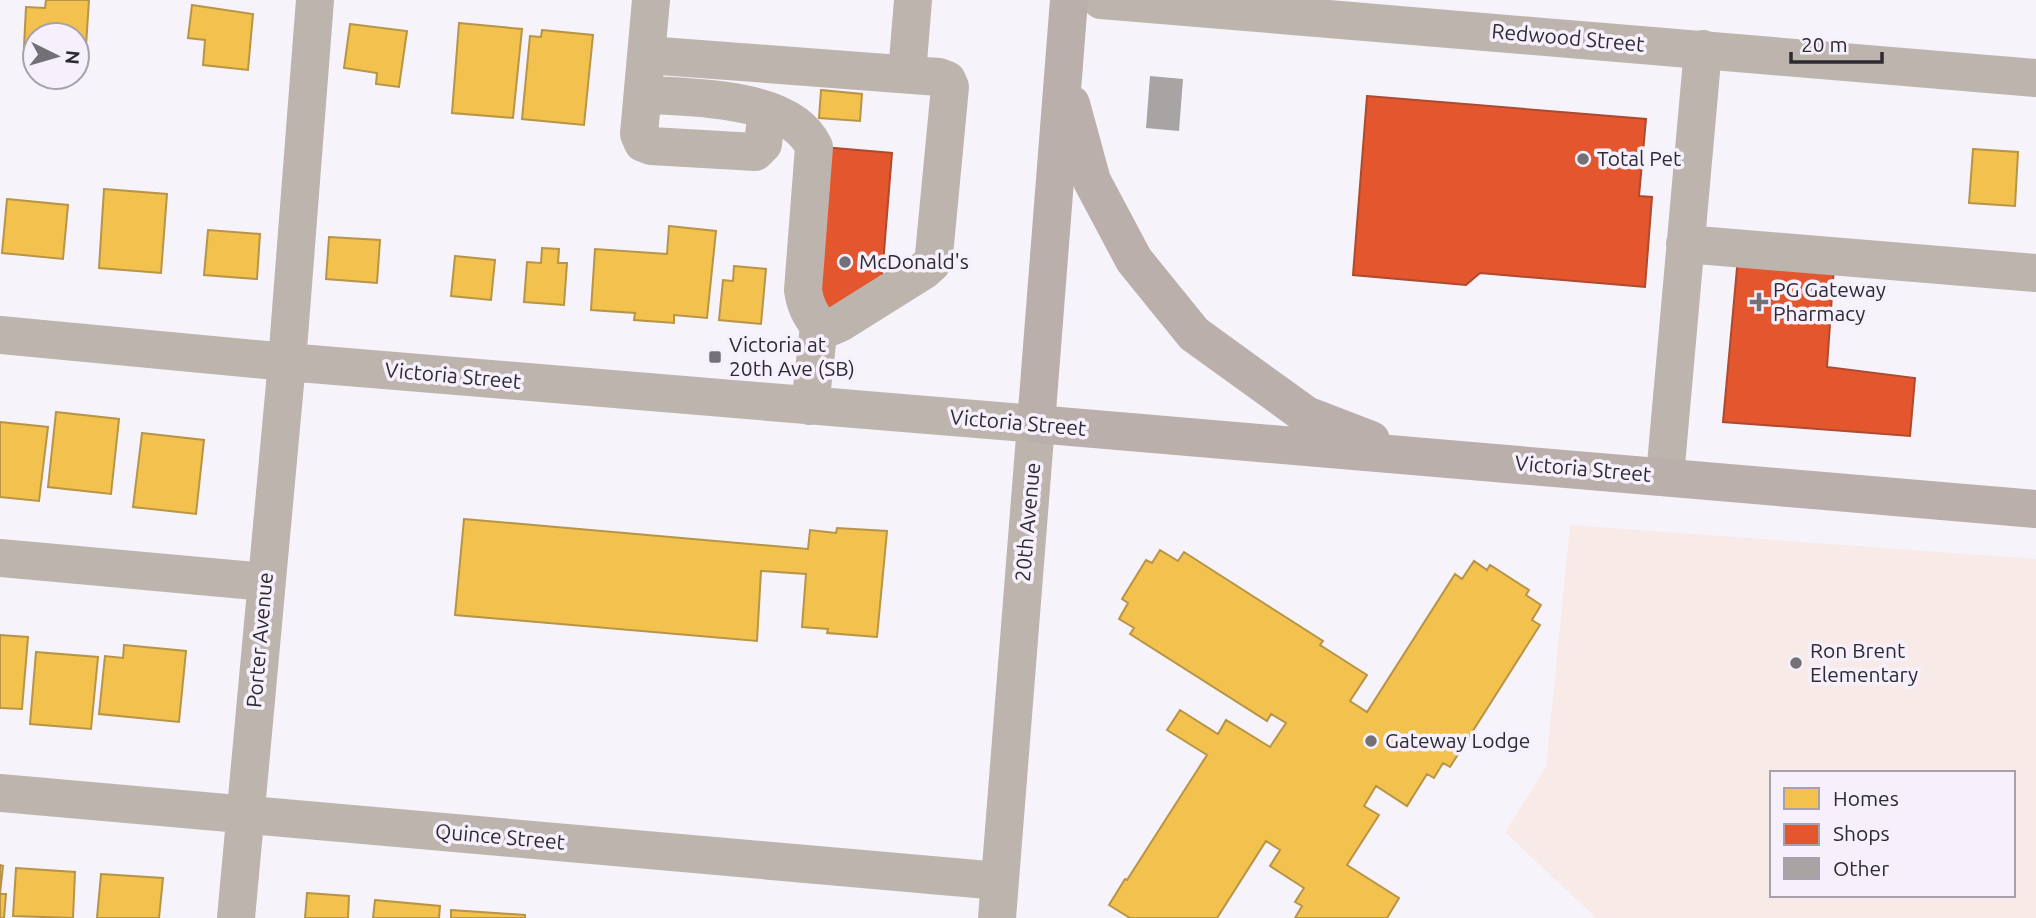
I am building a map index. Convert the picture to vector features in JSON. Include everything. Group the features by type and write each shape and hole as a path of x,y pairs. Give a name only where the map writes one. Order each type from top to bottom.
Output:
{"highway":[{"name":"20th Avenue","path":"1036,424 1069,0"},
{"path":"1064,77 1092,181 1134,260 1194,334 1306,415 1412,455"},
{"name":"Victoria Street","path":"1036,424 2036,509"}],"street":[{"name":"Porter Avenue","path":"236,918 287,362 315,0"},
{"path":"651,0 639,134 643,143 651,146 755,152 763,144 773,121"},
{"path":"907,74 913,0"},
{"name":"Redwood Street","path":"1101,0 1271,7 2036,78"},
{"path":"1665,476 1703,49"},
{"path":"647,55 907,74 947,80 950,86 932,263 840,323 831,327 819,326"},
{"path":"642,106 755,105 773,121 796,124 808,135 814,147 803,290 809,313 819,326 810,405"},
{"path":"1685,244 2036,273"},
{"name":"Victoria Street","path":"0,335 287,362 1036,424"},
{"name":"20th Avenue","path":"998,900 1036,424"},
{"path":"0,558 266,582"},
{"name":"Quince Street","path":"0,793 244,815 998,900"}],"shaded area":[{"name":"Ron Brent Elementary","path":"1570,525 2036,559 2036,918 1596,918 1505,832 1546,767"}],"building: Homes":[{"path":"46,0 89,0 88,21 25,21 26,7 45,8"},
{"path":"192,5 253,14 248,70 203,65 205,40 188,38"},
{"path":"459,23 522,29 513,118 452,113"},
{"path":"350,24 407,31 399,87 376,84 377,73 344,68"},
{"path":"542,30 593,35 584,125 522,119 530,36 541,37"},
{"path":"821,90 862,94 860,121 819,118"},
{"path":"1973,149 2018,152 2015,206 1969,203"},
{"path":"104,189 167,194 161,273 99,268"},
{"path":"7,199 68,205 63,259 2,253"},
{"path":"669,226 716,231 707,318 674,315 674,323 634,320 635,313 591,310 595,249 667,254"},
{"path":"208,230 260,234 257,279 204,275"},
{"path":"329,237 380,240 377,283 326,279"},
{"path":"542,248 559,249 558,263 567,263 564,305 524,302 527,262 541,263"},
{"path":"455,256 495,260 491,300 451,296"},
{"path":"734,266 766,269 761,324 719,320 723,280 733,281"},
{"path":"56,412 119,419 111,494 48,487"},
{"path":"0,422 48,427 39,501 0,497"},
{"path":"142,433 204,440 196,514 133,507"},
{"path":"464,519 808,549 810,530 836,533 837,528 887,531 877,637 827,633 828,629 802,627 806,574 761,571 757,641 455,615"},
{"name":"Gateway Lodge","path":"1160,550 1178,561 1184,552 1323,641 1320,645 1367,675 1350,701 1367,712 1455,574 1462,579 1474,561 1487,570 1490,565 1529,590 1526,595 1541,605 1532,620 1540,625 1450,767 1443,763 1434,778 1427,774 1407,806 1376,786 1364,806 1379,815 1347,865 1399,898 1387,918 1295,918 1302,906 1295,902 1304,888 1270,866 1280,850 1266,841 1217,918 1130,918 1109,905 1207,755 1167,730 1180,710 1218,734 1226,720 1270,747 1286,723 1271,714 1267,721 1130,634 1134,628 1119,619 1128,603 1122,599 1146,560 1152,563"},
{"path":"0,635 28,637 22,709 0,708"},
{"path":"124,645 186,651 179,722 99,714 105,656 123,658"},
{"path":"36,652 98,657 91,729 30,724"},
{"path":"0,865 3,866 0,894"},
{"path":"16,868 75,872 73,918 13,916"},
{"path":"101,874 163,878 159,918 97,918"},
{"path":"307,893 349,896 348,918 305,918"},
{"path":"0,894 6,894 4,918 0,918"},
{"path":"375,900 440,906 439,918 373,918"},
{"path":"451,910 525,915 525,918 451,918"}],"building: Shops":[{"path":"1367,96 1646,119 1639,196 1652,197 1645,287 1480,273 1466,285 1353,275"},
{"path":"823,147 892,153 881,289 853,310 815,306"},
{"path":"1738,257 1834,267 1827,367 1915,378 1910,436 1723,422"}],"building: Other":[{"path":"1150,76 1183,79 1179,131 1146,128"}],"place":[{"name":"Total Pet","path":"1583,159"},
{"name":"McDonald's","path":"845,262"},
{"name":"PG Gateway Pharmacy","path":"1759,302"},
{"name":"Victoria at 20th Ave (SB)","path":"715,357"},
{"name":"Ron Brent Elementary","path":"1796,663"},
{"name":"Gateway Lodge","path":"1371,741"}]}
